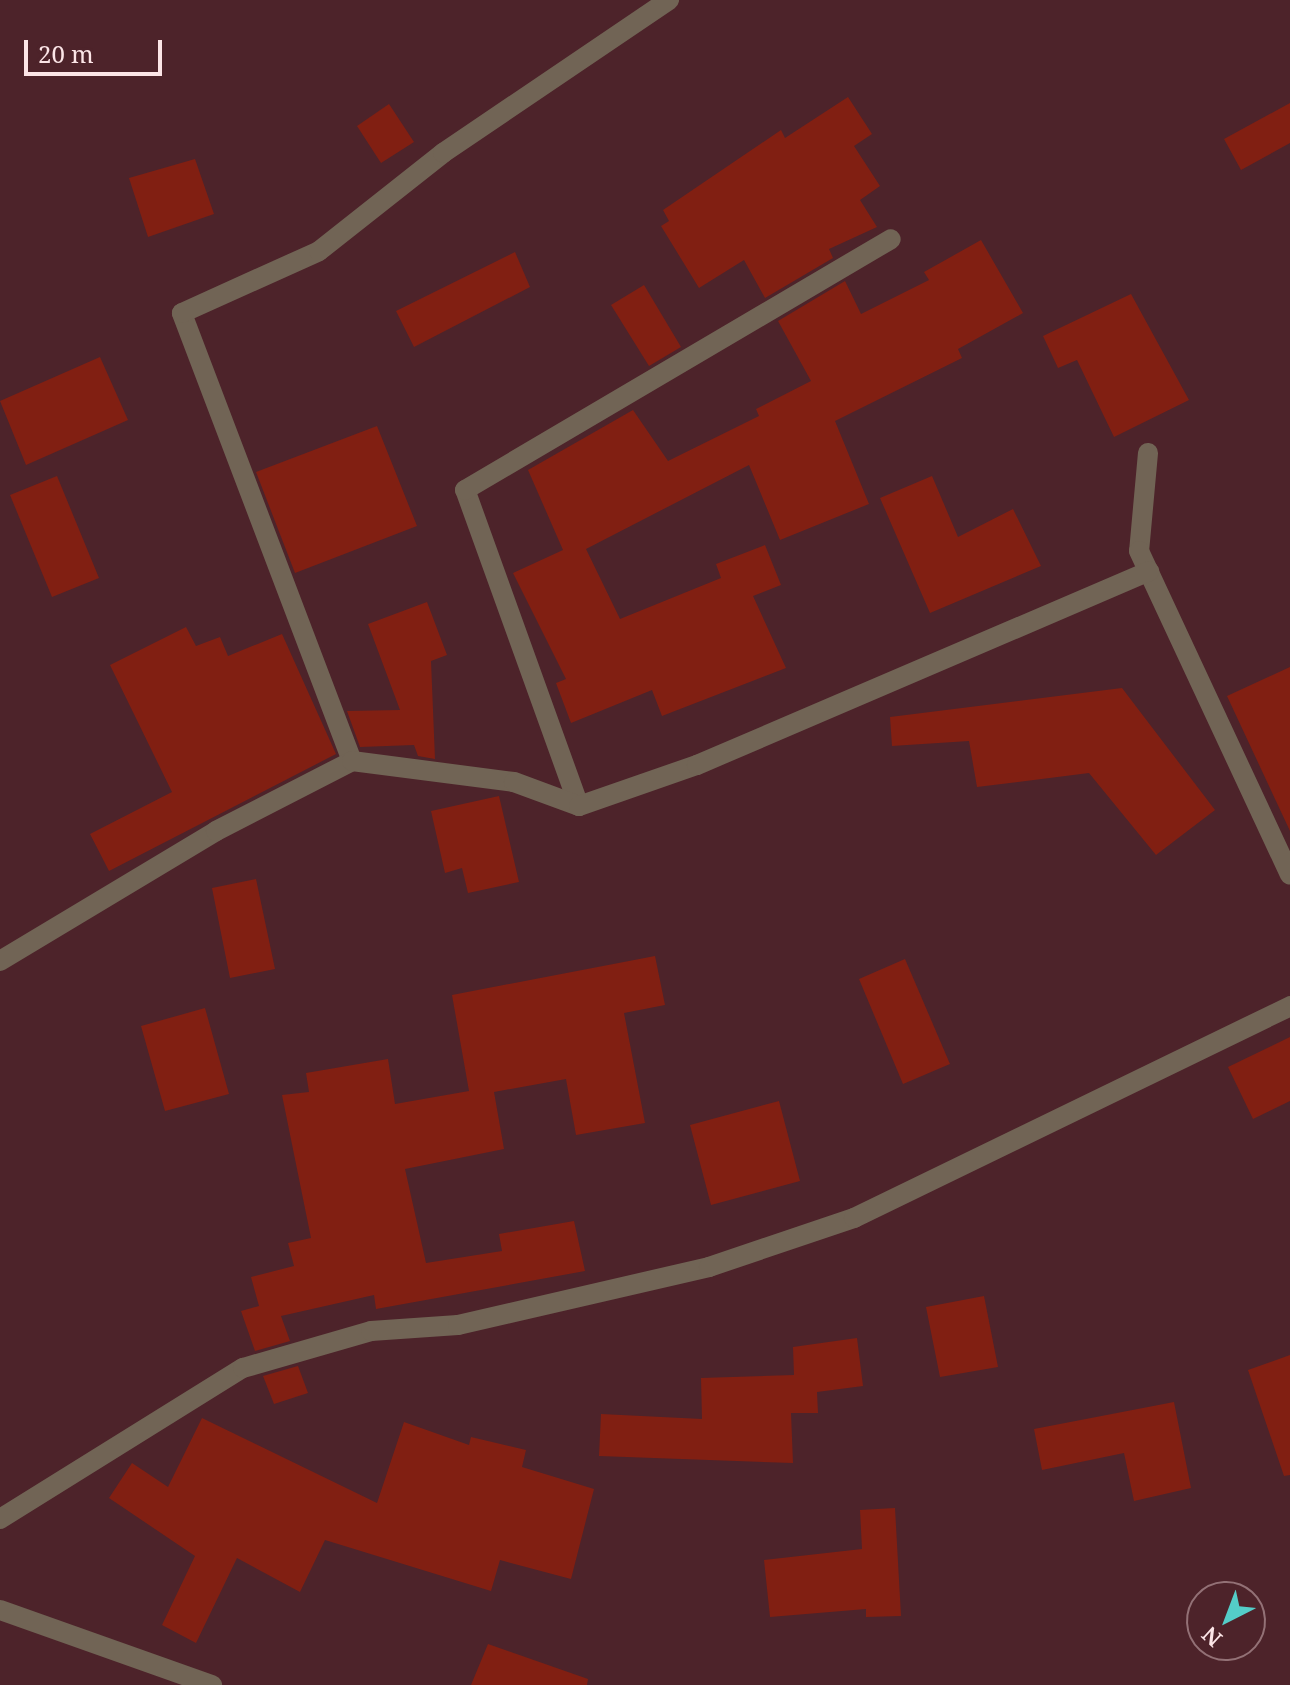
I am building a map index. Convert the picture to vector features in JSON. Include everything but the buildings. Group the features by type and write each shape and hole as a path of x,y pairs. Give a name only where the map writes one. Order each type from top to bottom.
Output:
{"street":[{"path":"352,761 182,313 319,251 443,153 669,0"},
{"path":"579,806 465,490 891,239"},
{"path":"1148,453 1139,551 1290,875"},
{"path":"0,961 216,831 352,761 514,782 579,806 697,765 1149,571"},
{"path":"0,1519 243,1368 371,1331 458,1325 709,1267 854,1218 1290,1006"},
{"path":"0,1610 212,1685"}]}
